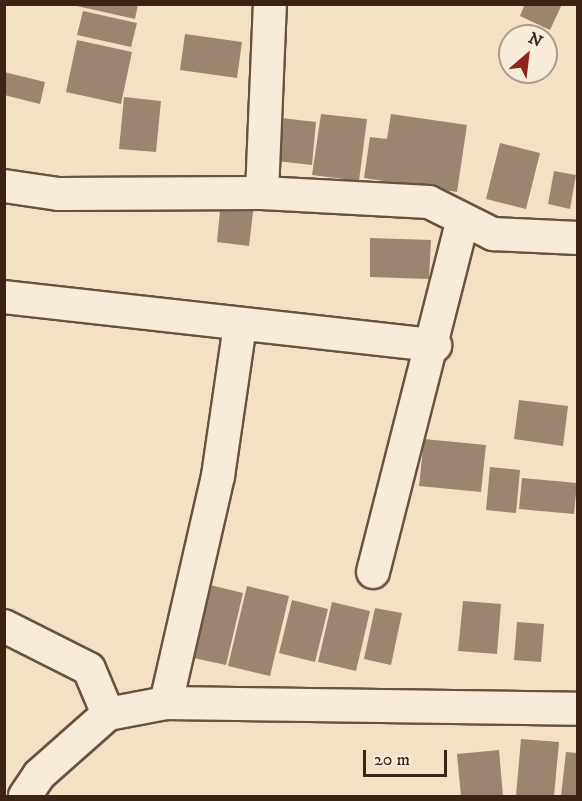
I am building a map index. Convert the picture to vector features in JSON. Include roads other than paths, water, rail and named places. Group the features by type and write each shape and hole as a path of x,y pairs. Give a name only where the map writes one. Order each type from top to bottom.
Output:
{"street":[{"path":"262,193 270,4"},
{"path":"4,186 58,194 262,193 429,202 493,234 578,238"},
{"path":"373,572 435,345 463,220"},
{"path":"4,297 435,345"},
{"path":"165,703 218,476 240,325"},
{"path":"4,626 89,669 108,714"},
{"path":"25,796 39,775 108,714 165,703 578,709"}]}
